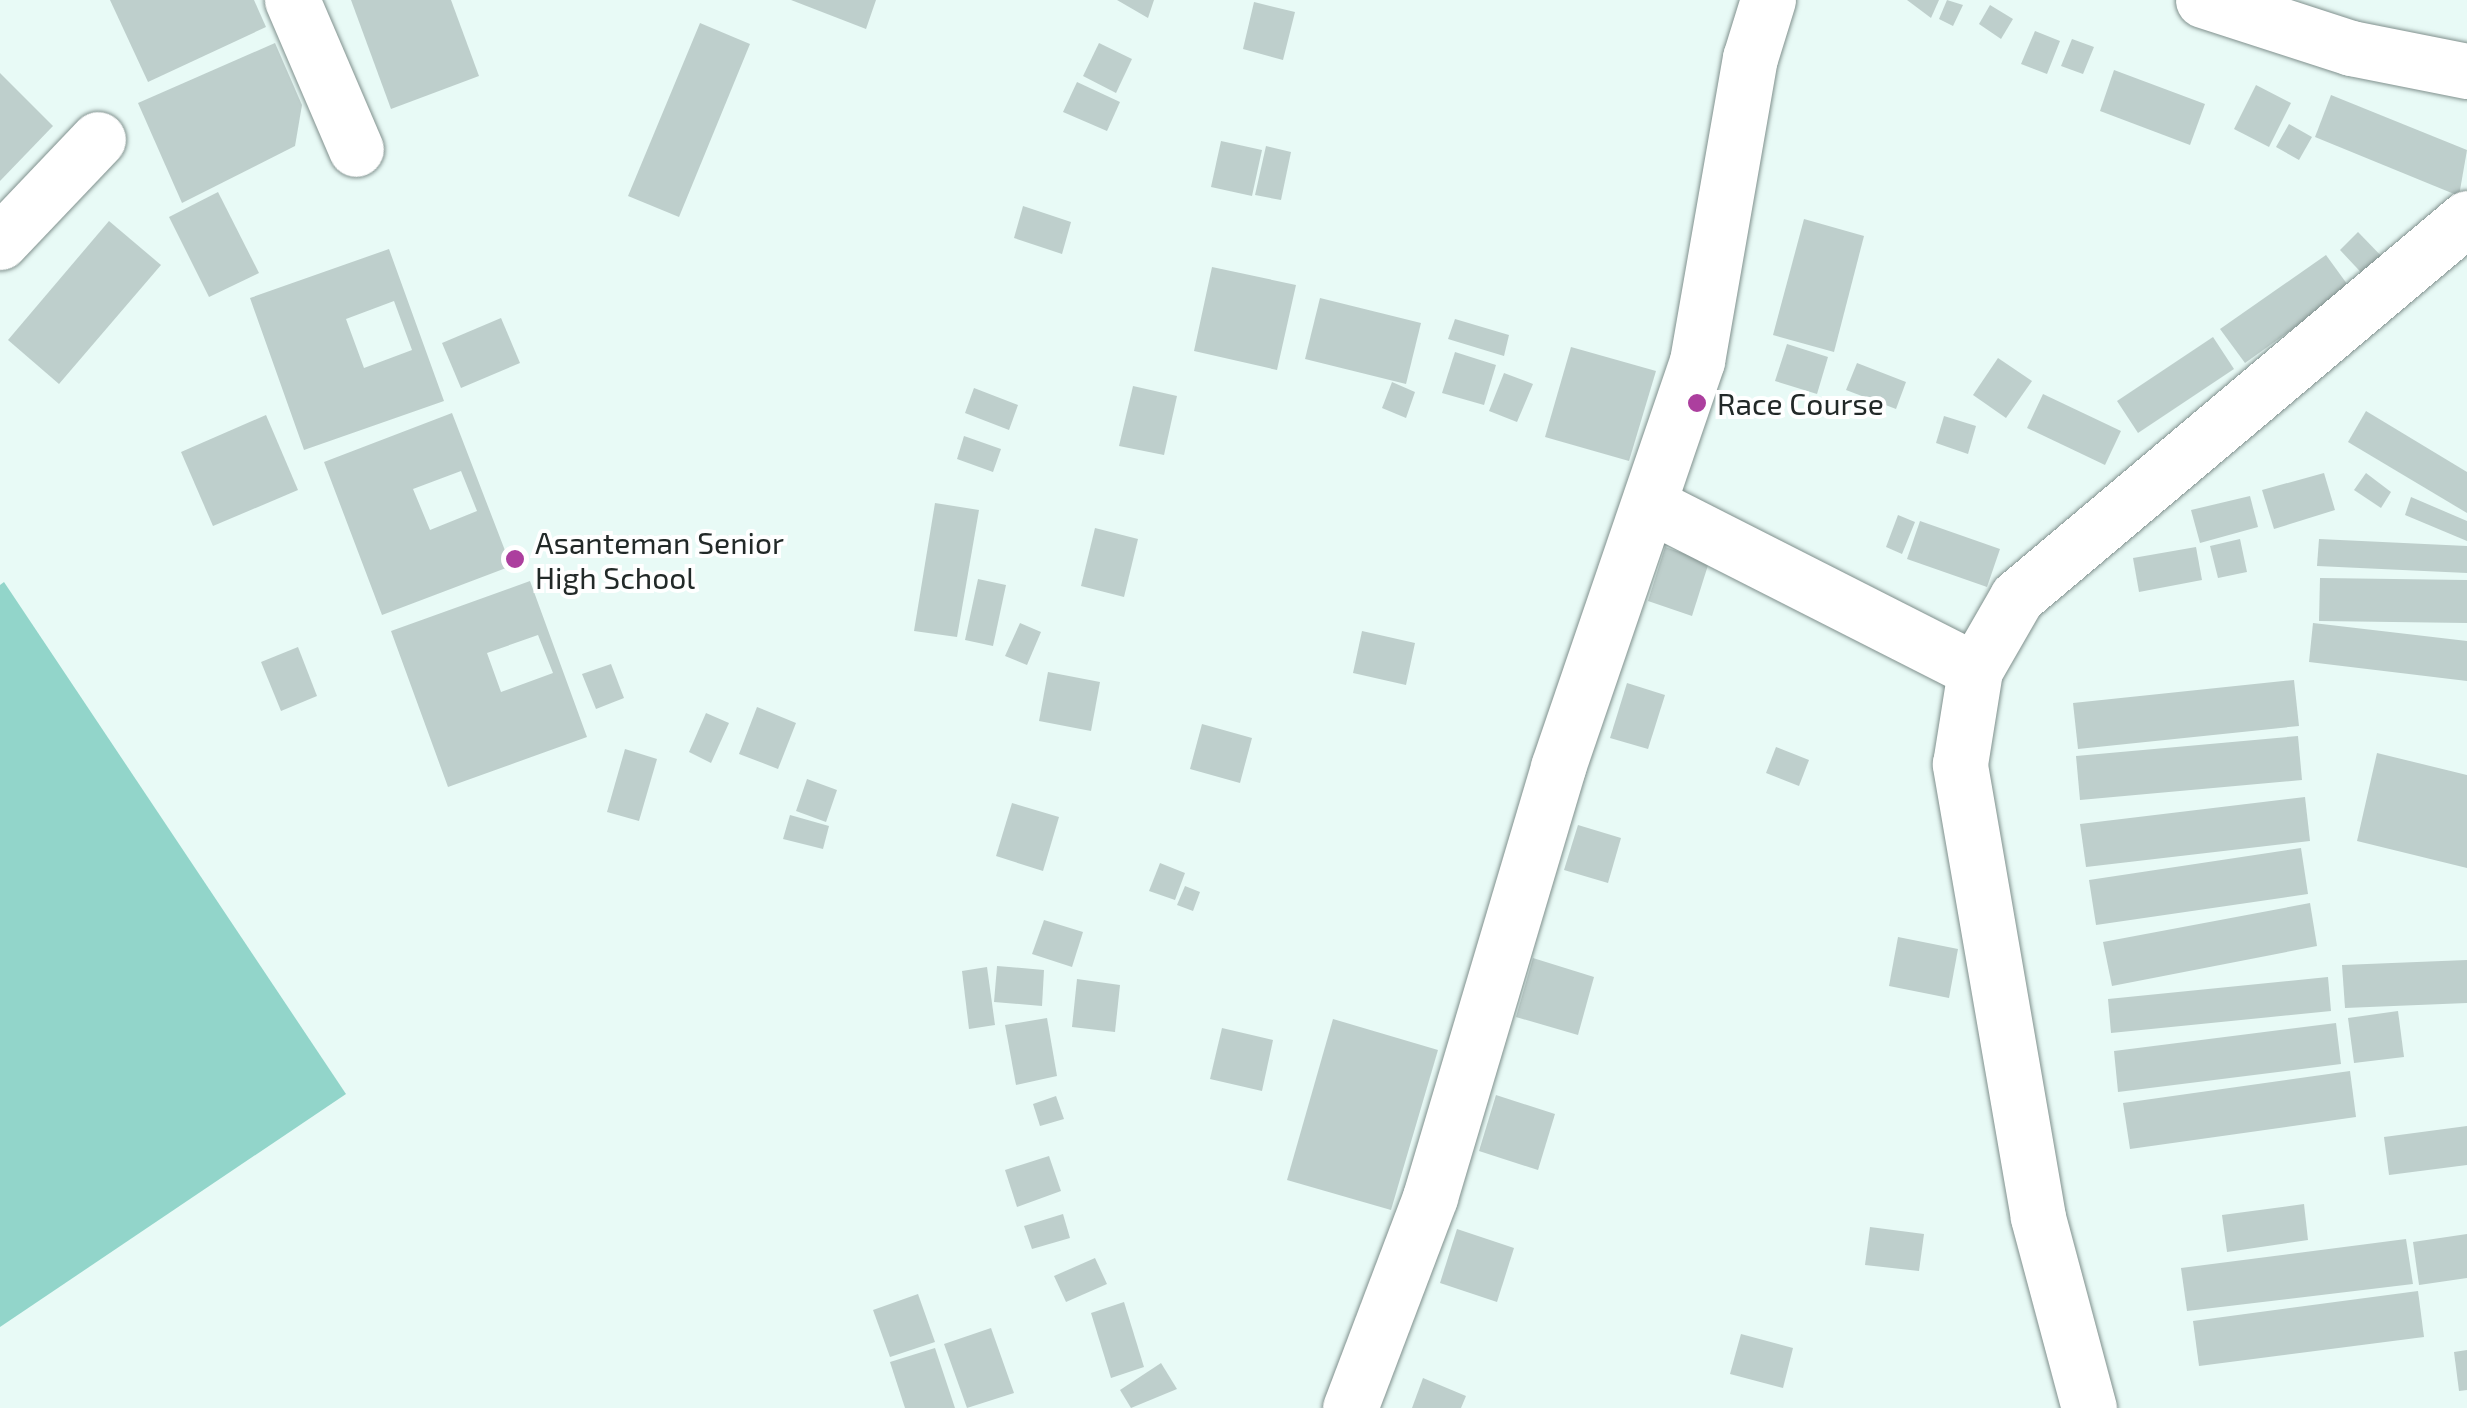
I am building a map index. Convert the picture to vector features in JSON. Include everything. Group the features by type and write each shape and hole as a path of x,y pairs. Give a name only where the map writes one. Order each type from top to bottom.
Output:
{"street":[{"path":"292,0 356,149"},
{"path":"1350,1408 1430,1198 1558,767 1652,506 1697,361 1750,58 1768,0"},
{"path":"2203,0 2350,48 2467,70"},
{"path":"0,242 98,139"},
{"path":"2089,1408 2038,1217 1960,764 1975,670 2017,597 2467,218"},
{"path":"1652,506 1975,670"}],"green space":[{"path":"4,582 346,1094 0,1327 0,585"}],"building":[{"path":"110,0 254,0 266,27 148,82"},
{"path":"351,0 451,0 479,76 391,109"},
{"path":"791,0 876,0 866,29"},
{"path":"1117,0 1154,0 1148,18"},
{"path":"1907,0 1939,0 1931,18"},
{"path":"1947,0 1963,5 1953,26 1939,19"},
{"path":"1254,2 1295,12 1283,60 1243,49"},
{"path":"1990,5 2013,19 2001,39 1979,24"},
{"path":"700,23 750,44 679,217 628,196"},
{"path":"2035,31 2060,41 2047,74 2021,64"},
{"path":"2072,39 2094,47 2083,74 2061,66"},
{"path":"275,43 302,105 295,146 182,203 138,103"},
{"path":"1099,43 1132,59 1116,93 1083,76"},
{"path":"2114,70 2205,104 2190,145 2100,111"},
{"path":"0,73 53,126 0,181"},
{"path":"1077,82 1120,102 1107,131 1063,112"},
{"path":"2256,85 2291,103 2269,147 2234,129"},
{"path":"2331,95 2467,150 2459,196 2315,137"},
{"path":"2289,124 2312,137 2299,160 2276,147"},
{"path":"1221,141 1262,150 1252,196 1211,187"},
{"path":"1266,146 1291,152 1281,200 1255,195"},
{"path":"218,192 259,273 209,297 169,217"},
{"path":"1023,206 1071,222 1062,254 1014,238"},
{"path":"1804,219 1864,236 1834,352 1773,335"},
{"path":"109,221 161,265 59,384 8,340"},
{"path":"2358,232 2389,264 2370,282 2340,250"},
{"path":"389,249 444,401 304,450 250,298","holes":["394,301 412,350 364,368 346,319"]},
{"path":"2326,255 2350,288 2245,363 2220,329"},
{"path":"1212,267 1296,285 1277,370 1194,351"},
{"path":"1320,298 1421,323 1406,384 1305,359"},
{"path":"501,318 520,363 461,388 442,343"},
{"path":"1455,319 1509,335 1504,356 1448,339"},
{"path":"2213,337 2234,369 2138,433 2117,401"},
{"path":"1787,344 1828,357 1817,394 1775,381"},
{"path":"1571,347 1656,371 1629,461 1545,437"},
{"path":"1455,352 1496,365 1484,405 1442,393"},
{"path":"1998,358 2032,381 2006,418 1973,395"},
{"path":"1857,363 1906,382 1896,409 1846,390"},
{"path":"1504,373 1533,384 1517,422 1489,411"},
{"path":"1392,382 1415,392 1406,418 1382,408"},
{"path":"1133,386 1177,396 1164,455 1119,446"},
{"path":"974,388 1018,405 1009,430 965,413"},
{"path":"2043,394 2121,431 2105,465 2027,428"},
{"path":"2366,411 2467,472 2467,513 2348,442"},
{"path":"452,413 511,566 382,615 324,462","holes":["461,471 477,511 430,530 413,489"]},
{"path":"266,415 298,490 213,526 181,452"},
{"path":"1944,416 1976,426 1968,454 1936,443"},
{"path":"964,436 1001,449 993,472 957,459"},
{"path":"2324,473 2335,510 2274,529 2262,490"},
{"path":"2366,473 2391,492 2381,508 2354,490"},
{"path":"2250,496 2258,527 2200,543 2191,510"},
{"path":"2411,497 2467,521 2467,541 2405,515"},
{"path":"935,503 979,510 957,637 914,631"},
{"path":"1898,515 1915,522 1902,554 1886,547"},
{"path":"1920,521 2000,549 1987,587 1907,559"},
{"path":"1095,528 1138,539 1124,597 1081,586"},
{"path":"2240,539 2247,572 2218,578 2210,546"},
{"path":"2319,539 2467,546 2467,573 2317,566"},
{"path":"1665,547 1709,562 1692,616 1648,601"},
{"path":"2196,547 2202,580 2139,592 2133,558"},
{"path":"2320,578 2467,580 2467,623 2319,621"},
{"path":"978,579 1006,585 993,646 965,640"},
{"path":"530,581 587,737 448,787 391,631","holes":["538,635 553,673 501,692 487,653"]},
{"path":"1020,623 1041,632 1027,665 1005,656"},
{"path":"2313,623 2467,641 2467,681 2309,662"},
{"path":"1362,631 1415,643 1406,685 1353,673"},
{"path":"298,647 317,696 281,711 261,662"},
{"path":"611,664 624,698 596,709 582,674"},
{"path":"1048,672 1100,682 1091,731 1039,721"},
{"path":"2294,680 2299,726 2078,749 2073,703"},
{"path":"1627,683 1665,695 1648,749 1610,738"},
{"path":"757,707 796,723 778,769 739,754"},
{"path":"706,713 729,723 711,763 689,752"},
{"path":"1202,724 1252,738 1240,783 1190,769"},
{"path":"2298,736 2302,780 2080,800 2076,756"},
{"path":"1776,747 1809,760 1799,786 1766,773"},
{"path":"625,749 657,759 639,821 607,812"},
{"path":"2377,753 2467,775 2467,868 2357,841"},
{"path":"807,779 837,790 826,822 796,811"},
{"path":"2305,797 2310,841 2086,867 2080,824"},
{"path":"1012,803 1059,817 1043,871 996,856"},
{"path":"790,815 829,826 823,849 783,839"},
{"path":"1578,825 1621,838 1608,883 1564,870"},
{"path":"2301,848 2308,894 2096,925 2089,880"},
{"path":"1160,863 1185,873 1175,900 1149,891"},
{"path":"1185,886 1200,892 1193,911 1177,905"},
{"path":"2310,903 2317,946 2112,986 2103,942"},
{"path":"1044,920 1083,932 1072,967 1032,954"},
{"path":"1898,937 1958,949 1949,998 1889,986"},
{"path":"1533,958 1594,977 1578,1035 1516,1017"},
{"path":"2467,960 2467,1003 2345,1008 2342,965"},
{"path":"997,966 1044,970 1042,1006 994,1002"},
{"path":"987,967 995,1025 969,1029 962,971"},
{"path":"2328,977 2331,1011 2111,1033 2108,999"},
{"path":"1077,979 1120,985 1115,1032 1072,1027"},
{"path":"2398,1011 2404,1057 2354,1063 2348,1018"},
{"path":"1047,1018 1057,1076 1016,1085 1005,1025"},
{"path":"1333,1019 1438,1050 1391,1210 1287,1180"},
{"path":"2336,1023 2341,1064 2118,1092 2114,1051"},
{"path":"1222,1028 1273,1040 1262,1091 1210,1079"},
{"path":"2350,1071 2356,1117 2130,1149 2123,1103"},
{"path":"1496,1095 1555,1114 1538,1170 1479,1151"},
{"path":"1056,1096 1064,1119 1040,1126 1033,1104"},
{"path":"2467,1126 2467,1165 2389,1175 2384,1137"},
{"path":"1049,1156 1061,1191 1017,1207 1005,1170"},
{"path":"2304,1204 2308,1240 2227,1252 2222,1215"},
{"path":"1063,1214 1070,1238 1032,1249 1024,1226"},
{"path":"1870,1227 1924,1234 1919,1271 1865,1265"},
{"path":"1457,1229 1514,1248 1497,1302 1440,1283"},
{"path":"2467,1234 2467,1278 2419,1285 2413,1242"},
{"path":"2406,1239 2413,1284 2187,1311 2181,1268"},
{"path":"1095,1258 1107,1284 1066,1302 1054,1276"},
{"path":"2418,1291 2424,1337 2199,1366 2193,1321"},
{"path":"918,1294 935,1342 890,1357 873,1310"},
{"path":"1124,1302 1144,1367 1111,1378 1091,1313"},
{"path":"991,1328 1014,1393 967,1408 944,1344"},
{"path":"1741,1334 1793,1348 1783,1388 1730,1374"},
{"path":"935,1348 955,1408 905,1408 890,1362"},
{"path":"2467,1350 2467,1390 2459,1391 2454,1352"},
{"path":"1161,1363 1177,1389 1131,1408 1120,1390"},
{"path":"1423,1378 1466,1396 1461,1408 1412,1408"}],"place":[{"name":"Race Course","path":"1697,403"},
{"name":"Asanteman Senior High School","path":"515,559"}]}
